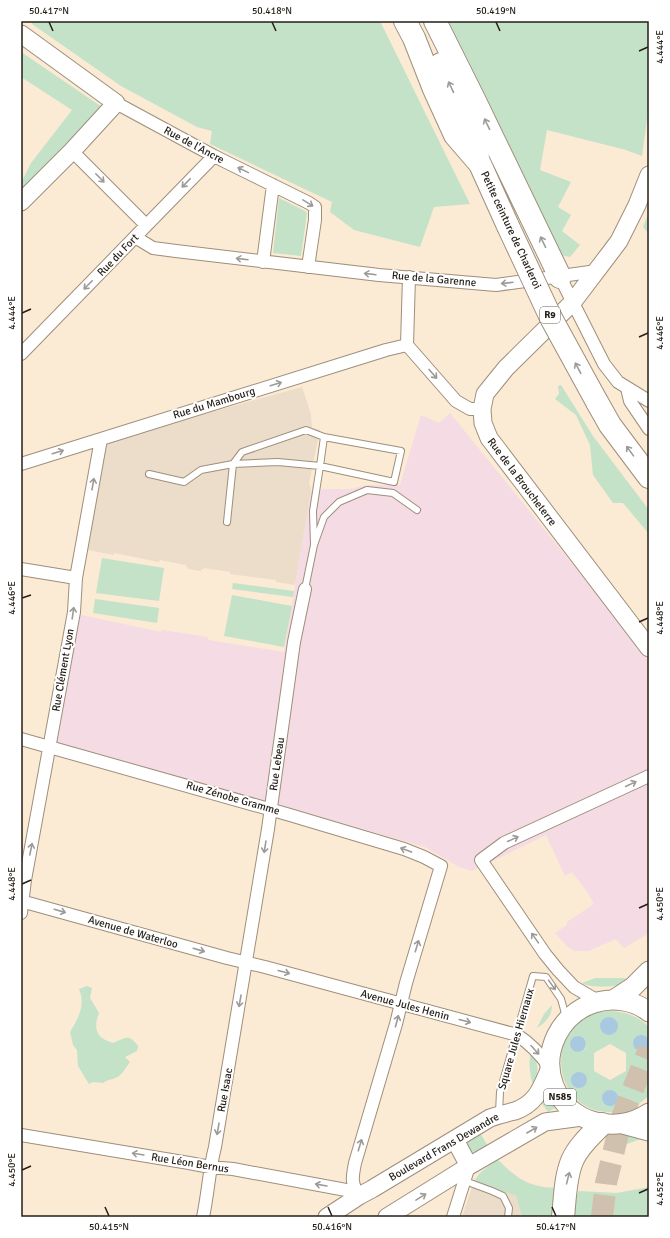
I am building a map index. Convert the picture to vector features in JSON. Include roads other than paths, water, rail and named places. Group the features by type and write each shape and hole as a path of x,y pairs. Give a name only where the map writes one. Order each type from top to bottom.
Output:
{"highway":[{"path":"392,21 422,79 434,89"},
{"name":"Petite ceinture de Charleroi","path":"405,21 414,38 434,89 455,135 480,164 551,318 610,425 649,477"},
{"path":"421,21 468,122 480,164"},
{"path":"435,21 560,277"},
{"path":"563,1217 566,1184 572,1161 582,1145 592,1121"}],"main road":[{"name":"Rue de l'Ancre","path":"21,34 116,103"},
{"path":"21,202 72,151 116,103"},
{"name":"Rue de la Broucheterre","path":"649,175 637,205 619,241 572,302 495,380 485,394 482,409 483,423 488,438 649,648"},
{"name":"N585","path":"592,1121 571,1109 561,1098 554,1086 550,1068 550,1054 554,1039 560,1027 578,1010 605,1000 633,986 649,972"},
{"path":"605,1000 632,1003 649,1012"},
{"name":"Boulevard Frans Dewandre","path":"327,1217 358,1196 490,1118 499,1114 515,1111 529,1104 538,1094 550,1068"},
{"path":"623,1124 637,1120 649,1113"},
{"path":"387,1217 467,1174 545,1122 592,1121 623,1124 649,1131"},
{"path":"455,1140 467,1174"}],"street":[{"name":"Rue de l'Ancre","path":"116,103 214,156 273,184"},
{"path":"72,151 146,225"},
{"name":"Rue du Fort","path":"21,354 214,156"},
{"path":"263,262 273,184 315,207 316,220 308,267"},
{"name":"Rue de la Garenne","path":"135,237 153,248 308,267 496,285 597,271"},
{"path":"409,277 407,345 456,401 470,409 482,409"},
{"path":"560,277 604,364 618,382 649,401"},
{"name":"Rue du Mambourg","path":"21,464 386,350 407,345"},
{"path":"627,388 630,401 649,429"},
{"name":"Rue Clément Lyon","path":"21,905 74,612 76,578 101,439"},
{"path":"21,569 76,578"},
{"name":"Rue Lebeau","path":"246,963 268,829 294,642 305,589"},
{"name":"Rue Zénobe Gramme","path":"21,739 270,809 404,849 424,856 442,866 401,1003"},
{"path":"605,1000 574,987 558,970 545,954 481,860 504,843 649,776"},
{"name":"Avenue de Waterloo","path":"21,905 246,963"},
{"name":"Avenue Jules Henin","path":"246,963 517,1035 529,1042 550,1068"},
{"name":"Rue Isaac","path":"203,1217 209,1186 210,1168 215,1147 246,963"},
{"path":"358,1196 352,1185 352,1174 401,1003"},
{"name":"Rue Léon Bernus","path":"21,1135 346,1190 358,1196"},
{"path":"453,1217 467,1174"}],"lane":[{"path":"149,474 184,482 200,470 233,464 278,462 320,466 394,482 401,451 324,437 306,430 242,452 233,464 227,522"},
{"path":"314,545 313,511 324,437"},
{"path":"305,589 314,545 324,517 339,502 367,490 393,493 416,510"},
{"name":"Square Jules Hiernaux","path":"499,1114 500,1092 533,976 546,977 562,999 567,1020"},
{"path":"467,1174 492,1191 503,1196 508,1208 508,1217"}],"water":[{"path":"609,1017 615,1020 618,1026 615,1032 609,1035 603,1032 600,1026 603,1020"},
{"path":"638,1035 644,1035 649,1040 647,1049 644,1051 638,1051 633,1046 633,1040"},
{"path":"575,1036 581,1036 586,1041 584,1050 581,1052 575,1052 570,1047 570,1041"},
{"path":"638,1071 644,1071 649,1076 647,1085 644,1087 638,1087 633,1082 633,1076"},
{"path":"576,1072 582,1072 587,1077 585,1086 582,1088 576,1088 571,1083 571,1077"},
{"path":"607,1090 613,1090 618,1095 616,1104 613,1106 607,1106 602,1101 602,1095"}],"tunnel":[{"path":"602,1217 606,1183 622,1117 649,1049"}]}
